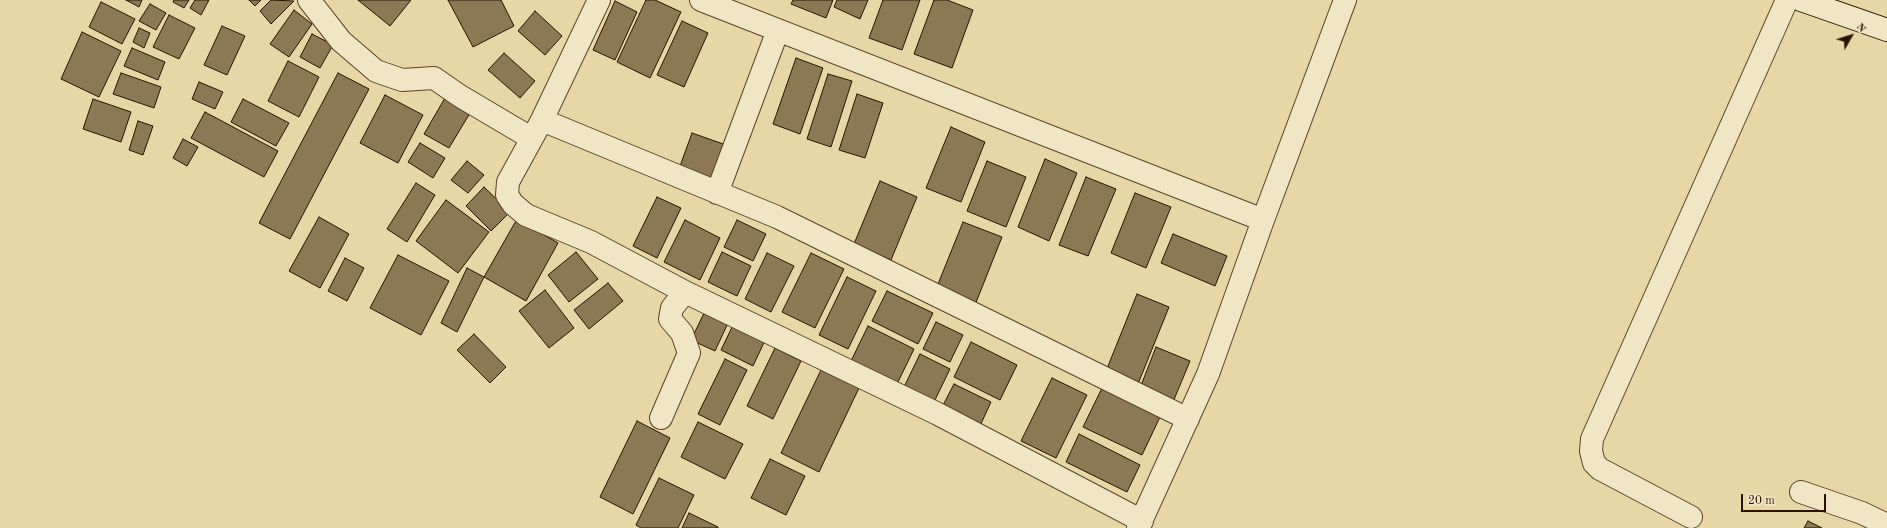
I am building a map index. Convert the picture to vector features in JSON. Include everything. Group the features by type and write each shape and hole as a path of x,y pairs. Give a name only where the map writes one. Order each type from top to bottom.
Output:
{"street":[{"path":"309,0 341,41 376,71 402,80 434,78 460,96 531,138"},
{"path":"599,0 542,120 508,182 507,195 513,204 526,215 591,242 685,292 938,414 1140,524 1208,374 1263,220 1346,0"},
{"path":"701,0 1263,220"},
{"path":"1691,517 1600,469 1594,463 1591,451 1592,439 1787,0"},
{"path":"1801,0 1887,30"},
{"path":"717,193 778,30"},
{"path":"542,120 777,217 1188,419"},
{"path":"661,418 689,353 682,333 670,319 672,308 685,292"},
{"path":"1801,492 1859,520 1887,525"}],"building":[{"path":"126,0 142,0 139,7"},
{"path":"174,0 189,0 184,8 173,2"},
{"path":"195,0 209,0 201,15 190,8"},
{"path":"249,0 261,0 255,6"},
{"path":"271,0 294,1 271,24 260,11"},
{"path":"358,0 411,0 390,26"},
{"path":"448,0 501,0 514,26 473,47"},
{"path":"646,0 655,0 681,12 650,78 617,62"},
{"path":"793,0 833,0 826,18 791,4"},
{"path":"837,0 868,0 860,19 834,7"},
{"path":"883,0 920,0 902,50 869,38"},
{"path":"934,0 947,0 973,10 952,68 914,54"},
{"path":"615,1 637,12 615,60 593,50"},
{"path":"101,2 135,19 122,44 89,27"},
{"path":"150,4 166,13 156,30 139,21"},
{"path":"294,10 312,24 289,57 270,44"},
{"path":"535,11 562,36 545,55 518,31"},
{"path":"169,15 195,28 179,59 153,47"},
{"path":"682,21 708,33 684,87 657,75"},
{"path":"222,26 245,36 227,75 204,65"},
{"path":"139,28 150,33 144,48 133,42"},
{"path":"82,32 121,51 99,97 61,79"},
{"path":"312,34 333,45 320,68 300,57"},
{"path":"132,48 165,62 158,80 124,66"},
{"path":"504,53 535,81 520,98 488,70"},
{"path":"796,58 823,68 800,134 773,124"},
{"path":"288,61 319,77 299,117 268,101"},
{"path":"121,73 161,87 154,108 113,94"},
{"path":"338,73 369,89 290,239 259,223"},
{"path":"828,74 852,81 831,147 807,139"},
{"path":"199,82 223,92 215,109 192,99"},
{"path":"857,94 883,103 865,158 839,150"},
{"path":"385,95 423,115 398,163 360,143"},
{"path":"445,98 470,113 449,148 424,134"},
{"path":"93,99 131,112 121,142 83,129"},
{"path":"243,99 289,123 276,146 231,122"},
{"path":"205,112 278,151 264,177 191,138"},
{"path":"138,121 153,126 143,155 129,150"},
{"path":"951,127 985,142 961,202 926,188"},
{"path":"692,133 726,145 712,182 679,169"},
{"path":"183,139 198,147 187,166 173,158"},
{"path":"420,143 445,158 433,178 408,162"},
{"path":"1045,159 1077,173 1049,241 1018,227"},
{"path":"467,161 484,175 468,193 451,180"},
{"path":"987,161 1026,177 1006,227 967,211"},
{"path":"1086,177 1116,189 1088,256 1059,245"},
{"path":"880,181 917,197 891,260 854,244"},
{"path":"416,183 435,195 407,242 387,229"},
{"path":"484,187 510,212 491,231 466,206"},
{"path":"1135,193 1171,207 1146,268 1111,253"},
{"path":"657,197 681,208 657,258 633,246"},
{"path":"446,200 489,232 458,273 416,241"},
{"path":"319,217 349,234 320,288 289,271"},
{"path":"517,219 558,243 526,301 484,277"},
{"path":"685,220 720,238 700,280 664,262"},
{"path":"737,220 766,234 753,261 724,247"},
{"path":"963,222 1002,237 975,305 936,289"},
{"path":"1173,234 1227,256 1215,286 1161,263"},
{"path":"576,252 598,279 569,302 548,275"},
{"path":"722,252 751,266 737,296 708,282"},
{"path":"767,253 794,266 771,312 745,299"},
{"path":"811,253 844,269 815,328 782,312"},
{"path":"398,255 449,281 421,335 370,308"},
{"path":"345,258 364,268 347,301 328,291"},
{"path":"467,268 484,277 457,332 441,323"},
{"path":"847,277 876,291 848,349 819,335"},
{"path":"608,283 623,301 589,329 574,310"},
{"path":"545,290 574,328 549,348 519,311"},
{"path":"887,291 933,313 918,344 872,321"},
{"path":"1137,294 1169,307 1138,384 1106,371"},
{"path":"705,311 728,323 715,351 691,340"},
{"path":"735,321 767,336 753,366 721,350"},
{"path":"936,322 963,335 950,362 923,349"},
{"path":"868,326 914,349 897,384 851,361"},
{"path":"474,334 506,367 490,383 457,350"},
{"path":"971,342 1017,365 1000,400 954,377"},
{"path":"1156,347 1190,361 1173,402 1140,388"},
{"path":"775,348 801,361 773,419 747,406"},
{"path":"920,354 950,369 934,402 904,387"},
{"path":"725,359 747,370 720,425 698,414"},
{"path":"821,370 859,388 819,472 781,453"},
{"path":"1052,378 1087,395 1056,458 1021,441"},
{"path":"954,384 991,402 979,428 941,409"},
{"path":"1102,388 1160,417 1142,455 1083,427"},
{"path":"637,421 670,438 633,514 600,497"},
{"path":"698,422 743,444 725,479 681,457"},
{"path":"1079,434 1140,465 1127,492 1066,462"},
{"path":"770,459 805,476 786,515 751,498"},
{"path":"659,478 694,495 678,528 641,528 636,525"},
{"path":"689,513 718,527 718,528 682,528"},
{"path":"1808,521 1822,528 1804,528"}]}
